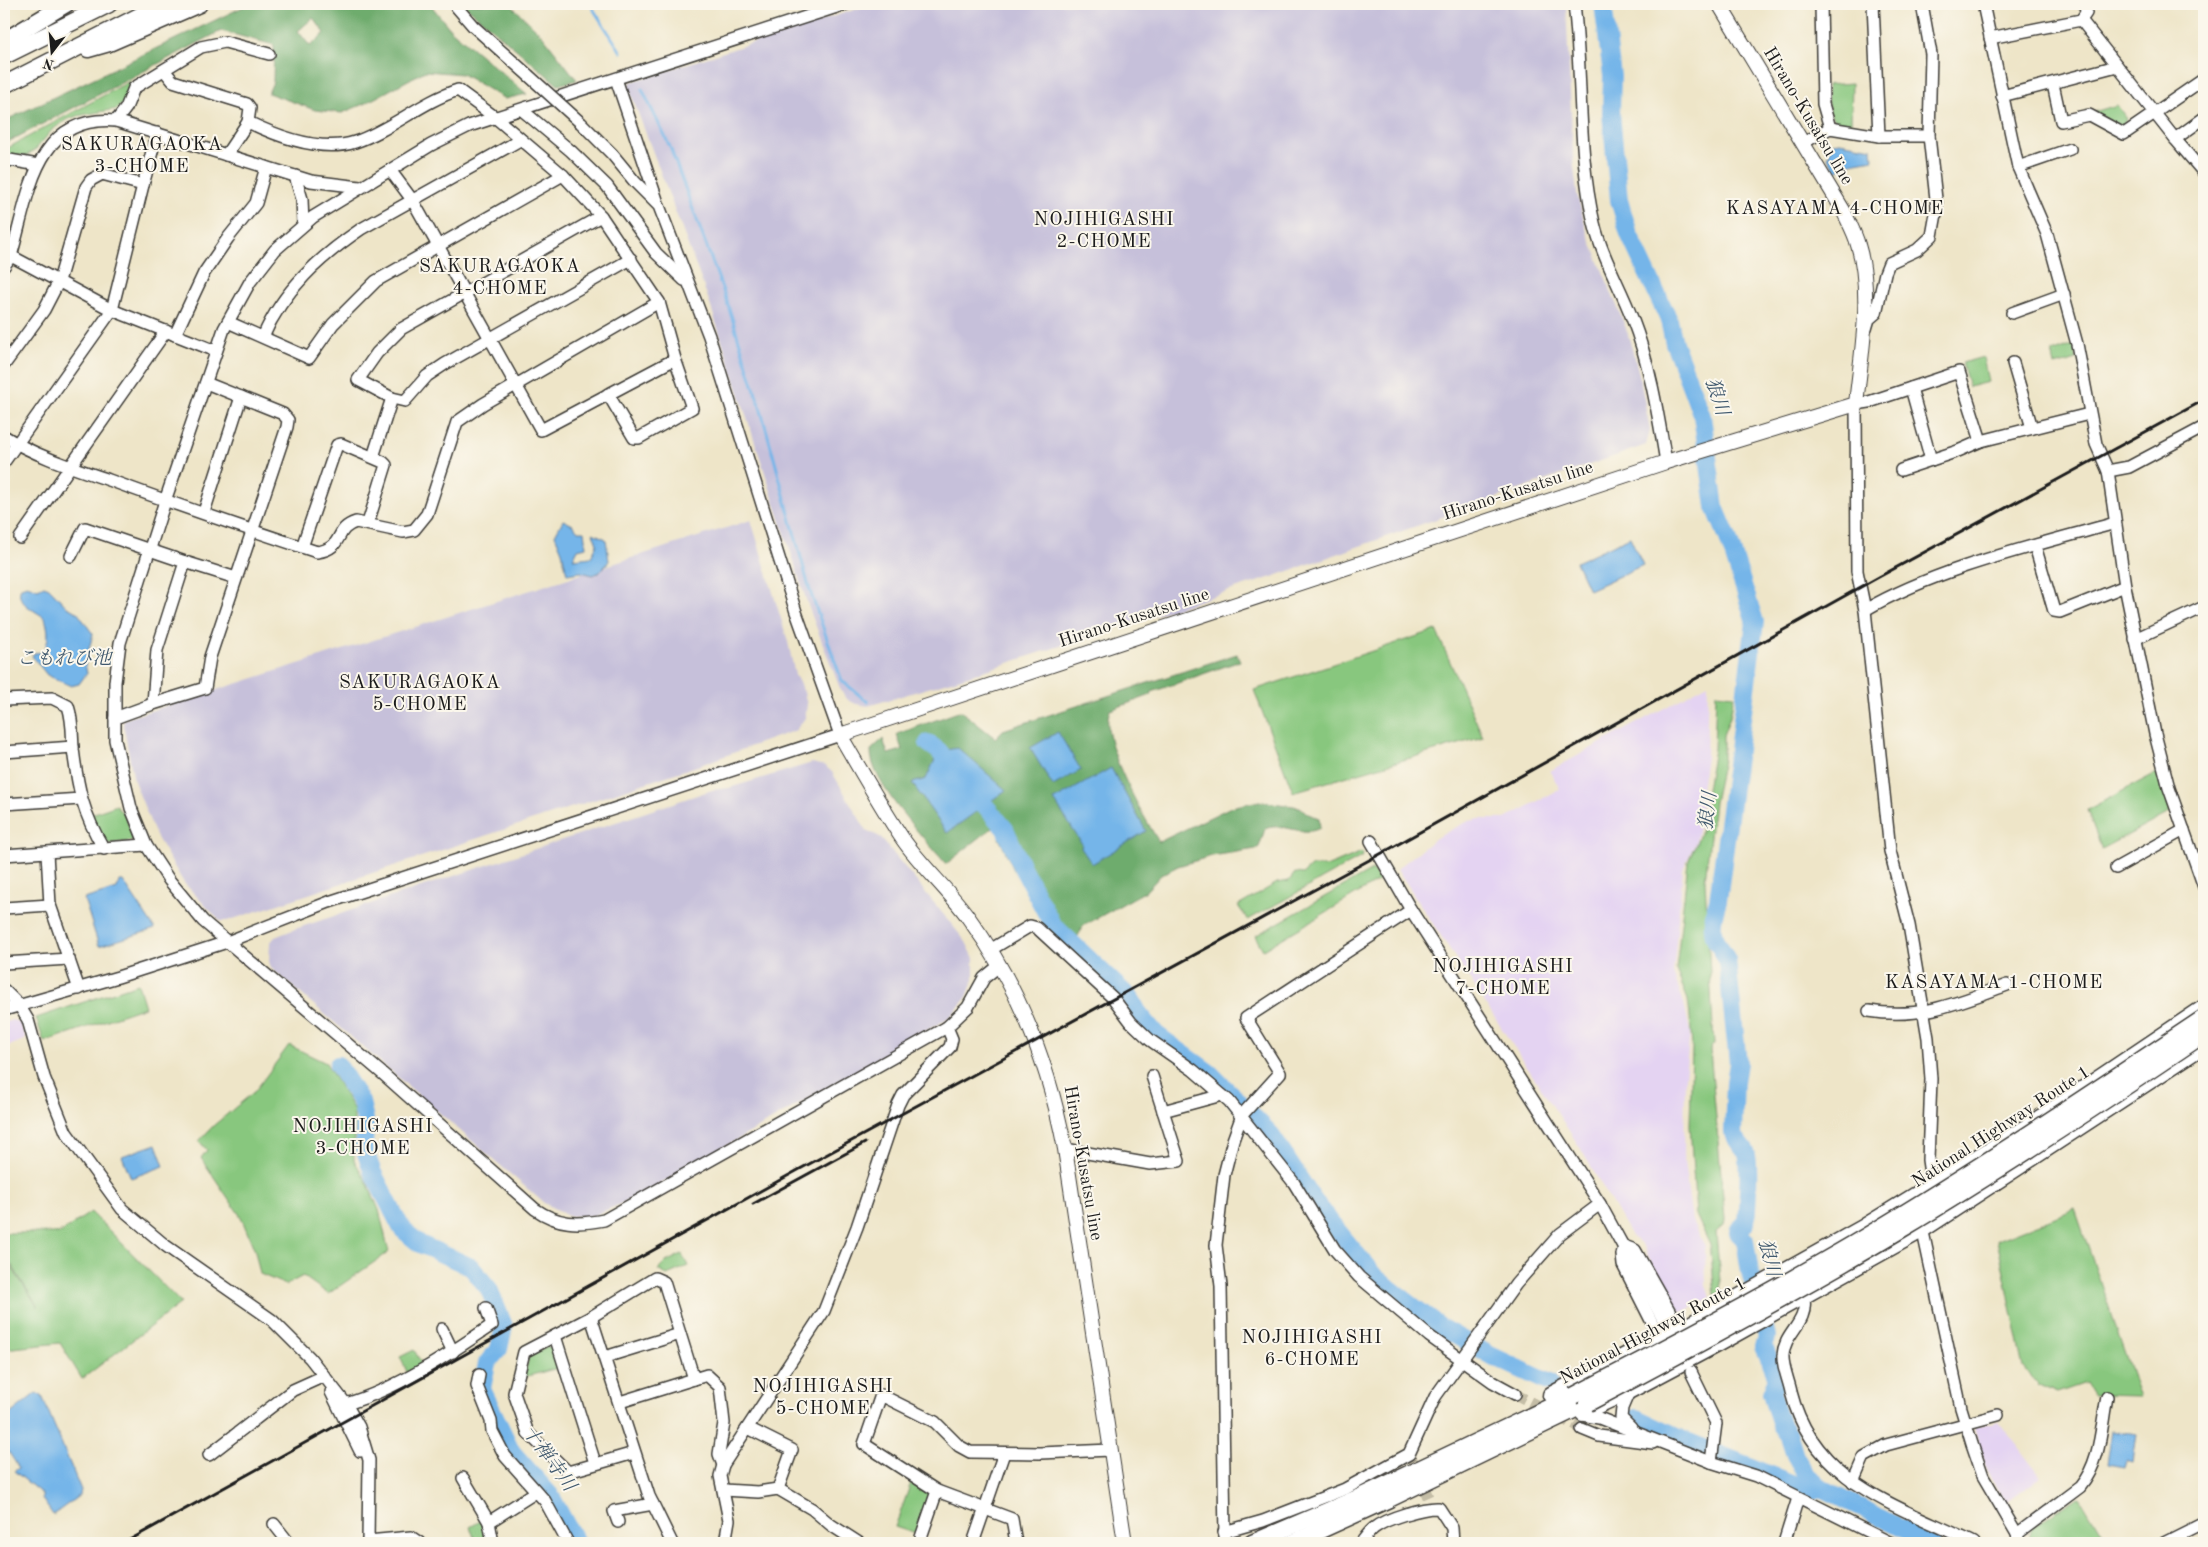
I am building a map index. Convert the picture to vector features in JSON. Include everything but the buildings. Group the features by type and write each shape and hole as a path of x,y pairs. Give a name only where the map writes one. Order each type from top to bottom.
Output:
{"highway":[{"path":"4,41 66,4"},
{"path":"4,56 109,4"},
{"path":"4,85 163,4"},
{"path":"50,60 109,43 199,4"},
{"name":"National Highway Route 1","path":"1292,1543 1462,1457 1573,1396 1708,1326 1856,1242 1982,1164 2204,1018"},
{"name":"National Highway Route 1","path":"1252,1543 1348,1495 1584,1416 1691,1349 1904,1228 2021,1155 2204,1034"},
{"path":"1462,1457 1462,1444 1668,1330"}],"main road":[{"name":"Hirano-Kusatsu line","path":"1125,1543 1065,1149 1055,1099 1047,1072 1016,996 1000,966 968,916 903,839 840,735 1666,462 1856,404 1864,333 1864,291 1858,245 1843,210 1718,4"}],"street":[{"path":"454,4 473,26 612,154 634,182 659,206"},
{"path":"846,4 469,126 360,187 303,225 275,250 250,282 228,322 216,351 148,551 120,643 115,682 115,740 131,808 146,845 169,880 203,921 390,1080 535,1210 547,1218 570,1224 604,1220 947,1027 968,1007 984,978 1000,966"},
{"path":"1574,4 1586,181 1594,224 1608,266 1632,318 1646,360 1666,462"},
{"path":"1821,4 1822,104 1830,128"},
{"path":"1873,4 1879,136"},
{"path":"1864,333 1869,319 1876,313 1889,263 1917,250 1932,236 1937,208 1929,136 1931,54 1922,4"},
{"path":"1983,4 2018,167 2047,234 2086,379 2089,414 2096,444 2108,471 2135,639 2155,734 2169,788 2204,887"},
{"path":"1990,38 2081,20 2086,12 2085,4"},
{"path":"2081,20 2204,173"},
{"path":"116,121 126,108 134,88 201,47 212,43 225,42 268,54"},
{"path":"2002,96 2117,66"},
{"path":"164,70 173,81 247,104 250,108 248,122 226,154"},
{"path":"4,1010 227,942 330,902 840,735 796,612 709,336 659,206 616,79"},
{"path":"2053,84 2061,121 2089,115 2124,134 2204,79"},
{"path":"248,122 267,131 330,147 356,142 438,96 458,90 496,118 563,175 600,216 631,259 659,302 675,359 692,408 639,438 632,436 608,394"},
{"path":"522,110 571,151 607,186 656,253 688,285"},
{"path":"2175,139 2204,118"},
{"path":"4,266 11,256 38,166 49,146 65,131 86,122 116,121 295,176 326,184 360,187"},
{"path":"1803,144 1830,128 1879,136 1929,136"},
{"path":"4,462 112,310 156,133"},
{"path":"263,337 287,297 316,262 361,229 520,140"},
{"path":"2018,167 2070,149"},
{"path":"4,159 38,166"},
{"path":"20,538 69,466 171,333 204,273 228,238 256,203 266,167"},
{"path":"390,170 413,201 541,430 675,359"},
{"path":"4,365 44,310 59,281 83,195 91,180 102,174 143,184"},
{"path":"228,322 309,358 333,324 369,286 563,175"},
{"path":"295,176 302,199 303,225"},
{"path":"600,216 400,329 358,380 392,398 405,401 427,376 631,259"},
{"path":"11,256 112,310 216,351"},
{"path":"2012,313 2064,294"},
{"path":"4,436 16,444 69,466 165,501 204,512 317,552 326,551 335,546 343,530 348,525 368,523 395,531 414,530 427,514 457,422 659,302"},
{"path":"2014,363 2032,428"},
{"path":"1981,441 1959,372 1869,402 1856,404 1857,571 1865,610 1890,851 1909,925 1931,1079 1928,1160 1930,1183 1923,1232 1966,1424 1983,1476 2018,1539 2080,1487 2088,1477 2096,1456 2107,1397"},
{"path":"115,718 205,688 210,657 287,427 288,420 282,414 206,383"},
{"path":"1911,388 1931,460"},
{"path":"204,512 241,397"},
{"path":"372,457 392,398"},
{"path":"1901,470 1981,441 2089,414"},
{"path":"2108,471 2129,468 2204,427"},
{"path":"302,547 337,445 341,444 386,465 368,523"},
{"path":"1865,610 1892,594 1930,579 2115,523"},
{"path":"71,556 85,528 148,551 236,578"},
{"path":"2035,546 2054,611 2060,612 2126,586"},
{"path":"153,704 154,666 157,650 185,562"},
{"path":"2135,639 2204,607"},
{"path":"4,700 52,698 68,706 72,717 73,747 81,799 89,824 104,849"},
{"path":"4,752 73,747"},
{"path":"4,804 81,799"},
{"path":"2116,868 2184,830"},
{"path":"1371,841 1411,910 1600,1204 1624,1246 1635,1250 1668,1330"},
{"path":"4,855 146,845"},
{"path":"48,853 50,905 79,988"},
{"path":"4,908 50,905"},
{"path":"1411,910 1246,1018 1280,1073 1246,1111 1233,1140 1224,1175 1216,1245 1221,1286 1225,1534 1348,1495 1410,1455 1435,1397 1516,1284 1560,1234 1600,1204"},
{"path":"990,950 1030,926 1036,928 1113,998 1131,1022 1222,1095 1246,1111 1294,1183 1335,1250 1359,1277 1429,1336 1469,1351 1493,1382 1514,1394"},
{"path":"4,963 68,958"},
{"path":"1869,1011 1886,1014 1923,1013 2007,985"},
{"path":"4,990 19,1005 28,1020 44,1077 66,1132 122,1209 166,1246 272,1320 310,1358 346,1404 364,1440 369,1460 368,1542 411,1537 420,1543"},
{"path":"1668,1330 1798,1262 1930,1183 2024,1126 2204,1005"},
{"path":"725,1543 729,1520 720,1476 723,1465 824,1311 856,1227 898,1105 903,1095 950,1047 952,1039 947,1027"},
{"path":"1584,1416 1804,1299 1923,1232 2204,1048"},
{"path":"1065,1149 1109,1155 1150,1164 1179,1161 1152,1076"},
{"path":"1163,1111 1222,1095"},
{"path":"1624,1246 1622,1255 1624,1266 1668,1330"},
{"path":"1798,1262 1820,1290"},
{"path":"634,1453 568,1472 528,1433 514,1393 524,1352 591,1317 654,1278 664,1282 694,1379"},
{"path":"1804,1299 1802,1319 1787,1342 1783,1355 1794,1403 1817,1448 1853,1482 1876,1498 1974,1543"},
{"path":"346,1404 372,1396 453,1352 492,1325 486,1308"},
{"path":"591,1317 620,1402 634,1453 653,1504 672,1543"},
{"path":"442,1329 453,1352"},
{"path":"605,1357 680,1334"},
{"path":"555,1336 595,1463"},
{"path":"1691,1372 1716,1423 1711,1462"},
{"path":"479,1375 477,1386 491,1421 492,1431 505,1456 545,1501 568,1543"},
{"path":"620,1402 707,1375 720,1386 724,1423 719,1454 723,1465"},
{"path":"209,1455 293,1390 324,1376"},
{"path":"324,1376 359,1446 370,1487"},
{"path":"1628,1394 1622,1408 1621,1418 1632,1430"},
{"path":"1016,1543 1012,1519 937,1491 864,1444 881,1395 935,1422 959,1446 970,1452 1004,1454 1111,1450"},
{"path":"1853,1482 1864,1457 1886,1446 1998,1415"},
{"path":"1584,1416 1593,1416 1711,1462 1756,1476 1890,1543"},
{"path":"1584,1416 1599,1436 1663,1443"},
{"path":"748,1428 792,1450 778,1489"},
{"path":"973,1543 1004,1454"},
{"path":"463,1478 489,1522 493,1543"},
{"path":"724,1490 758,1492 778,1489 812,1509 831,1526 859,1543"},
{"path":"918,1543 937,1491"},
{"path":"489,1522 536,1492"},
{"path":"1784,1543 1798,1498"},
{"path":"1361,1543 1374,1528 1428,1502 1439,1508 1452,1528 1453,1543"},
{"path":"618,1522 614,1512 653,1504"},
{"path":"2164,1543 2204,1522"},
{"path":"274,1524 288,1543"}],"shaded area":[{"path":"872,4 1566,4 1573,158 1577,194 1587,232 1627,331 1639,374 1650,430 1646,445 1272,577 968,676 868,706 856,704 848,700 841,691 809,608 708,298 628,86 631,82"},
{"path":"751,520 788,642 795,675 804,692 807,705 805,718 796,730 700,765 227,921 220,921 184,883 156,836 134,781 123,723 125,719"},
{"path":"1708,684 1706,758 1700,795 1701,816 1696,841 1683,869 1673,973 1684,1003 1690,1032 1685,1078 1684,1161 1692,1221 1705,1246 1706,1286 1711,1298 1683,1312 1672,1309 1655,1277 1658,1277 1644,1247 1631,1236 1579,1146 1397,869 1436,838 1468,821 1505,819 1560,789 1550,771"},
{"path":"812,763 825,766 832,772 866,830 880,837 966,942 974,958 974,978 967,997 950,1017 645,1193 593,1216 568,1216 544,1203 271,968 269,961 270,943 275,937 295,929 712,790 729,788"},
{"path":"12,1020 21,1023 26,1039 4,1048 4,1023"},
{"path":"1998,1421 2041,1477 2005,1504 1985,1465 1974,1427"}],"green space":[{"path":"249,4 430,4 451,30 527,94 505,99 462,74 425,71 366,103 342,113 315,110 268,93 273,82 274,45 221,31 4,144 4,121","holes":["313,18 325,33 310,46 298,31"]},
{"path":"463,4 510,4 543,36 577,80 558,85"},
{"path":"130,81 124,103 117,109 77,116 66,120 52,130 36,149 26,156 4,154 4,150"},
{"path":"1852,83 1851,124 1843,123 1832,117 1828,106 1827,85"},
{"path":"2117,105 2126,118 2123,125 2118,126 2094,112"},
{"path":"2074,345 2077,360 2055,366 2052,353"},
{"path":"1983,357 1988,382 1969,387 1962,363"},
{"path":"1436,630 1483,737 1293,792 1254,690"},
{"path":"1237,654 1240,661 1152,692 1151,695 1110,710 1108,723 1110,739 1133,797 1159,842 1231,807 1259,801 1300,807 1308,814 1319,818 1320,828 1313,831 1300,831 1272,827 1265,829 1259,847 1256,849 1212,856 1178,866 1161,875 1146,891 1083,926 1078,936 1071,938 1059,927 1025,866 1015,872 999,838 1003,832 996,825 946,864 888,794 873,763 871,750 883,739 888,754 902,750 897,734 961,711 995,738 1003,730","holes":["926,779 947,833 913,783"]},
{"path":"1716,693 1734,695 1730,717 1723,735 1723,760 1714,802 1705,881 1714,1045 1711,1046 1710,1050 1725,1219 1724,1225 1716,1232 1721,1293 1715,1295 1710,1245 1696,1215 1690,1125 1692,1048 1690,1017 1688,1000 1676,970 1688,861 1700,834 1707,802 1707,789 1714,749"},
{"path":"2158,772 2173,811 2102,849 2087,810"},
{"path":"117,805 119,810 124,813 135,841 105,844 89,815"},
{"path":"1362,852 1363,856 1248,920 1238,906 1277,883 1289,881 1295,873 1303,874 1312,866 1326,867"},
{"path":"1372,870 1380,880 1263,950 1255,936"},
{"path":"138,984 145,1007 44,1042 36,1018"},
{"path":"289,1045 326,1063 354,1110 354,1160 367,1182 379,1210 389,1252 328,1294 303,1276 286,1285 260,1274 255,1251 241,1217 201,1158 207,1150 199,1141 213,1126 255,1091"},
{"path":"2075,1209 2140,1397 2094,1396 2086,1383 2057,1393 2039,1385 2024,1368 1997,1240"},
{"path":"91,1212 181,1303 82,1379 60,1343 4,1349 4,1256 38,1307 4,1253 4,1233 60,1233"},
{"path":"682,1254 688,1266 667,1275 658,1270 666,1262"},
{"path":"547,1346 552,1348 558,1368 524,1377 529,1356"},
{"path":"414,1350 422,1364 408,1374 400,1357"},
{"path":"912,1480 928,1490 928,1499 916,1534 895,1527"},
{"path":"2079,1496 2107,1543 2028,1543 2032,1527"},
{"path":"484,1519 490,1543 476,1543 470,1527"}],"water":[{"path":"1840,142 1872,148 1873,159 1851,163 1836,171 1828,158 1832,143"},
{"path":"563,520 573,525 578,531 584,531 586,547 578,549 573,559 591,557 597,544 593,533 606,539 609,561 600,572 593,575 581,572 567,574 562,552 555,535"},
{"path":"1630,537 1643,565 1589,590 1576,562"},
{"name":"こもれび池","path":"27,585 38,589 44,586 49,588 67,607 77,612 93,634 85,664 87,673 79,684 71,686 47,675 32,656 34,653 44,652 48,631 45,618 27,606 20,597 21,587"},
{"path":"1058,732 1081,770 1053,786 1030,748"},
{"path":"958,748 1006,790 947,833 912,783 926,779 939,751"},
{"path":"1111,768 1146,831 1092,864 1081,848 1082,844 1054,800"},
{"path":"119,881 123,881 155,929 99,946 84,899 117,889"},
{"path":"156,1144 164,1166 131,1178 122,1156"},
{"path":"36,1393 42,1396 81,1490 80,1495 53,1515 42,1499 42,1494 14,1471 19,1468 4,1445 4,1419"},
{"path":"2112,1430 2137,1434 2133,1462 2126,1460 2124,1467 2107,1464"}],"waterway":[{"path":"590,4 621,52"},
{"name":"狼川","path":"1603,4 1612,76 1611,113 1619,200 1629,234 1669,320 1674,343 1702,416 1715,507 1728,538 1755,622 1713,933 1727,960 1738,1063 1735,1082 1733,1132 1735,1138 1746,1152 1748,1165 1746,1223 1739,1229 1738,1233 1745,1240 1750,1272 1767,1337 1764,1346 1777,1378 1771,1393 1781,1425 1789,1436 1795,1455 1805,1473 1821,1488 1932,1543"},
{"path":"642,89 670,147 726,299 761,410 810,591 842,681 868,702"},
{"path":"928,743 939,751 953,770"},
{"path":"971,789 1005,829 1023,869 1052,924 1131,999 1138,1012 1156,1034 1210,1073 1269,1132 1316,1204 1375,1277 1440,1327 1492,1356 1550,1383"},
{"name":"十禅寺川","path":"338,1065 361,1102 365,1119 364,1148 373,1173 402,1229 420,1244 471,1267 489,1289 504,1326 499,1349 487,1363 482,1389 512,1452 551,1496 576,1543"},
{"path":"1636,1418 1674,1436 1806,1489 1821,1488"}],"tunnel":[{"path":"1515,1394 1582,1429"},
{"path":"1411,1457 1428,1497"}],"railway":[{"path":"124,1543 800,1169 1384,852 1877,578 2204,400"},
{"path":"753,1204 865,1143"}],"district":[{"name":"SAKURAGAOKA 3-CHOME","path":"142,156"},
{"name":"KASAYAMA 4-CHOME","path":"1835,209"},
{"name":"NOJIHIGASHI 2-CHOME","path":"1104,231"},
{"name":"SAKURAGAOKA 4-CHOME","path":"500,278"},
{"name":"SAKURAGAOKA 5-CHOME","path":"420,694"},
{"name":"NOJIHIGASHI 7-CHOME","path":"1503,978"},
{"name":"KASAYAMA 1-CHOME","path":"1994,983"},
{"name":"NOJIHIGASHI 3-CHOME","path":"363,1138"},
{"name":"NOJIHIGASHI 6-CHOME","path":"1312,1349"},
{"name":"NOJIHIGASHI 5-CHOME","path":"823,1398"}]}
